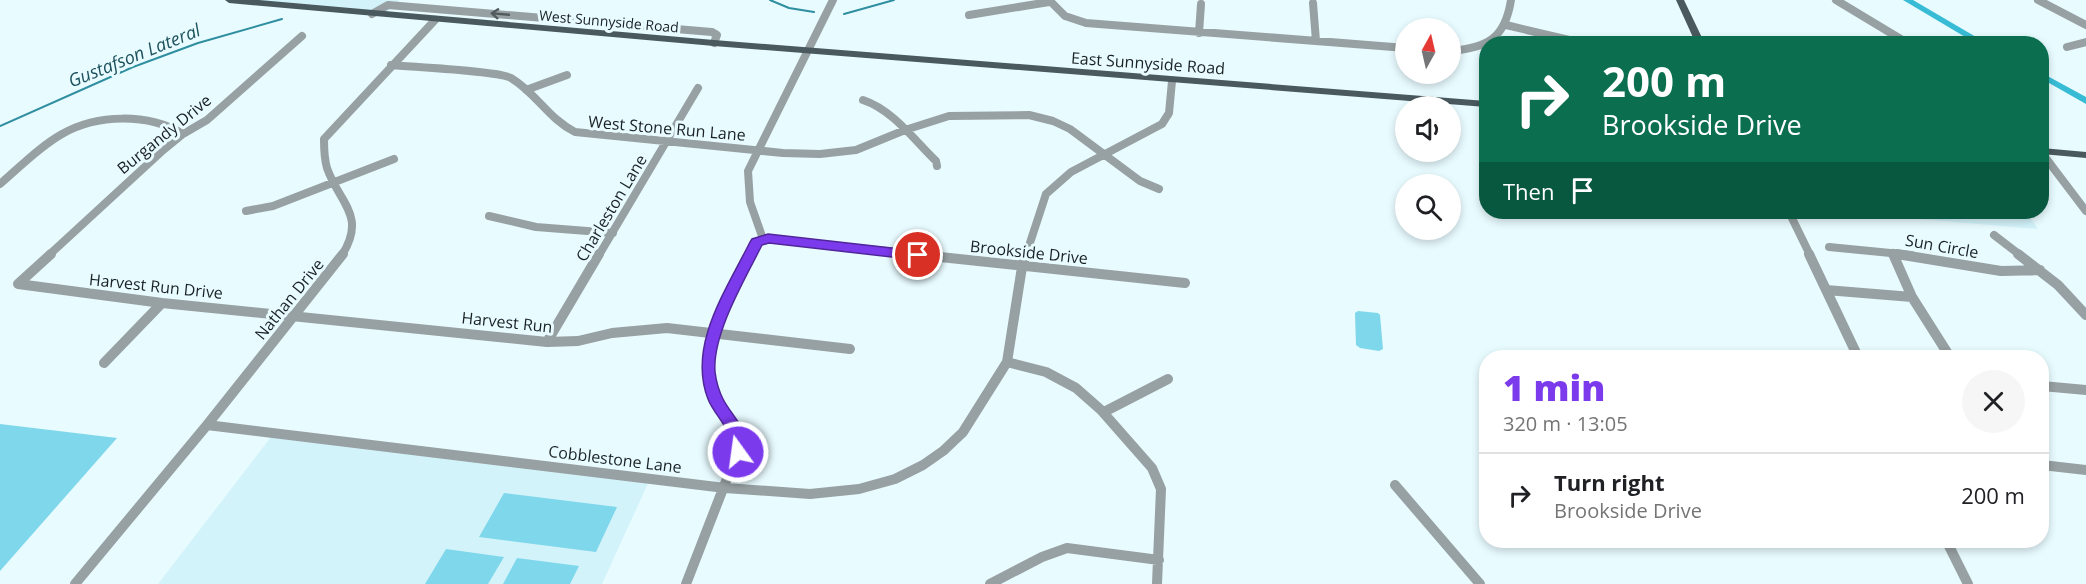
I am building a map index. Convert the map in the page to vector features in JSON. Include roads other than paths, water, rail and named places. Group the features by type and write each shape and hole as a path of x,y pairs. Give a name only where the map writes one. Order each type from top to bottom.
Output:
{"main road":[{"name":"West Sunnyside Road","path":"229,0 435,20 808,50"},
{"path":"1680,0 1697,36"},
{"name":"East Sunnyside Road","path":"808,50 1172,81 1479,103"},
{"path":"2049,152 2086,155"}],"street":[{"path":"686,584 740,445 738,435 715,399 708,373 708,355 722,312 753,247 763,239 750,202 748,171 833,0"},
{"path":"1497,36 1506,25 1511,0"},
{"path":"1836,0 1896,36"},
{"path":"2038,0 2086,25"},
{"path":"969,15 1049,1 1065,16 1078,22 1395,47"},
{"path":"1313,3 1316,41"},
{"path":"372,14 388,4 712,32 717,35 714,43"},
{"path":"1199,33 1201,4"},
{"name":"Nathan Drive","path":"75,584 339,261 352,238 351,213 333,184 324,162 322,151 324,139 435,20"},
{"path":"1506,25 1552,36"},
{"name":"Burgandy Drive","path":"20,281 183,134 207,120 302,36"},
{"path":"2067,47 2086,42"},
{"path":"1461,49 1479,47"},
{"name":"West Stone Run Lane","path":"391,65 508,76 518,82 550,117 575,132 782,153 848,152 878,143 935,119 963,114 1039,117 1070,129 1140,181 1159,189"},
{"path":"526,90 567,75"},
{"name":"Cobblestone Lane","path":"207,425 725,488 810,494 837,493 878,485 895,479 923,465 963,432 1007,362 1023,267 1046,194 1071,172 1162,124 1169,113 1172,81"},
{"name":"Charleston Lane","path":"547,342 668,142 698,88"},
{"path":"863,100 874,104 905,130 936,161 937,166"},
{"path":"2,181 59,136 92,123 140,121 168,125 183,134"},
{"path":"246,211 273,207 394,159"},
{"path":"2049,161 2086,211"},
{"path":"489,216 536,227 613,233"},
{"path":"1792,219 1855,350"},
{"path":"1994,235 2040,270 2086,315"},
{"name":"Brookside Drive","path":"763,239 1185,284"},
{"path":"1829,247 1893,253"},
{"name":"Sun Circle","path":"1893,253 2001,271 2040,270"},
{"name":"Sun Circle","path":"1893,253 1912,297 1946,350"},
{"name":"Harvest Run Drive","path":"20,281 18,284 24,286 162,303 295,315"},
{"path":"1826,290 1912,297"},
{"path":"104,363 162,303"},
{"name":"Harvest Run","path":"295,315 547,342 578,341 649,328 680,329 850,349"},
{"path":"1007,362 1037,367 1073,385 1104,412 1149,462 1159,479 1162,513 1157,584"},
{"path":"1104,412 1168,379"},
{"path":"2049,387 2086,390"},
{"path":"2049,466 2086,470"},
{"path":"1395,485 1480,584"},
{"path":"990,584 1060,549 1067,548 1159,560"},
{"path":"1950,548 1968,584"}],"waterway":[{"name":"Gustafson Lateral","path":"770,0 789,8 814,12"},
{"name":"Gustafson Lateral","path":"844,14 894,0"},
{"path":"1907,0 1970,36"},
{"name":"Gustafson Lateral","path":"0,126 133,67 198,43 282,19"},
{"path":"2049,80 2086,101"}]}
